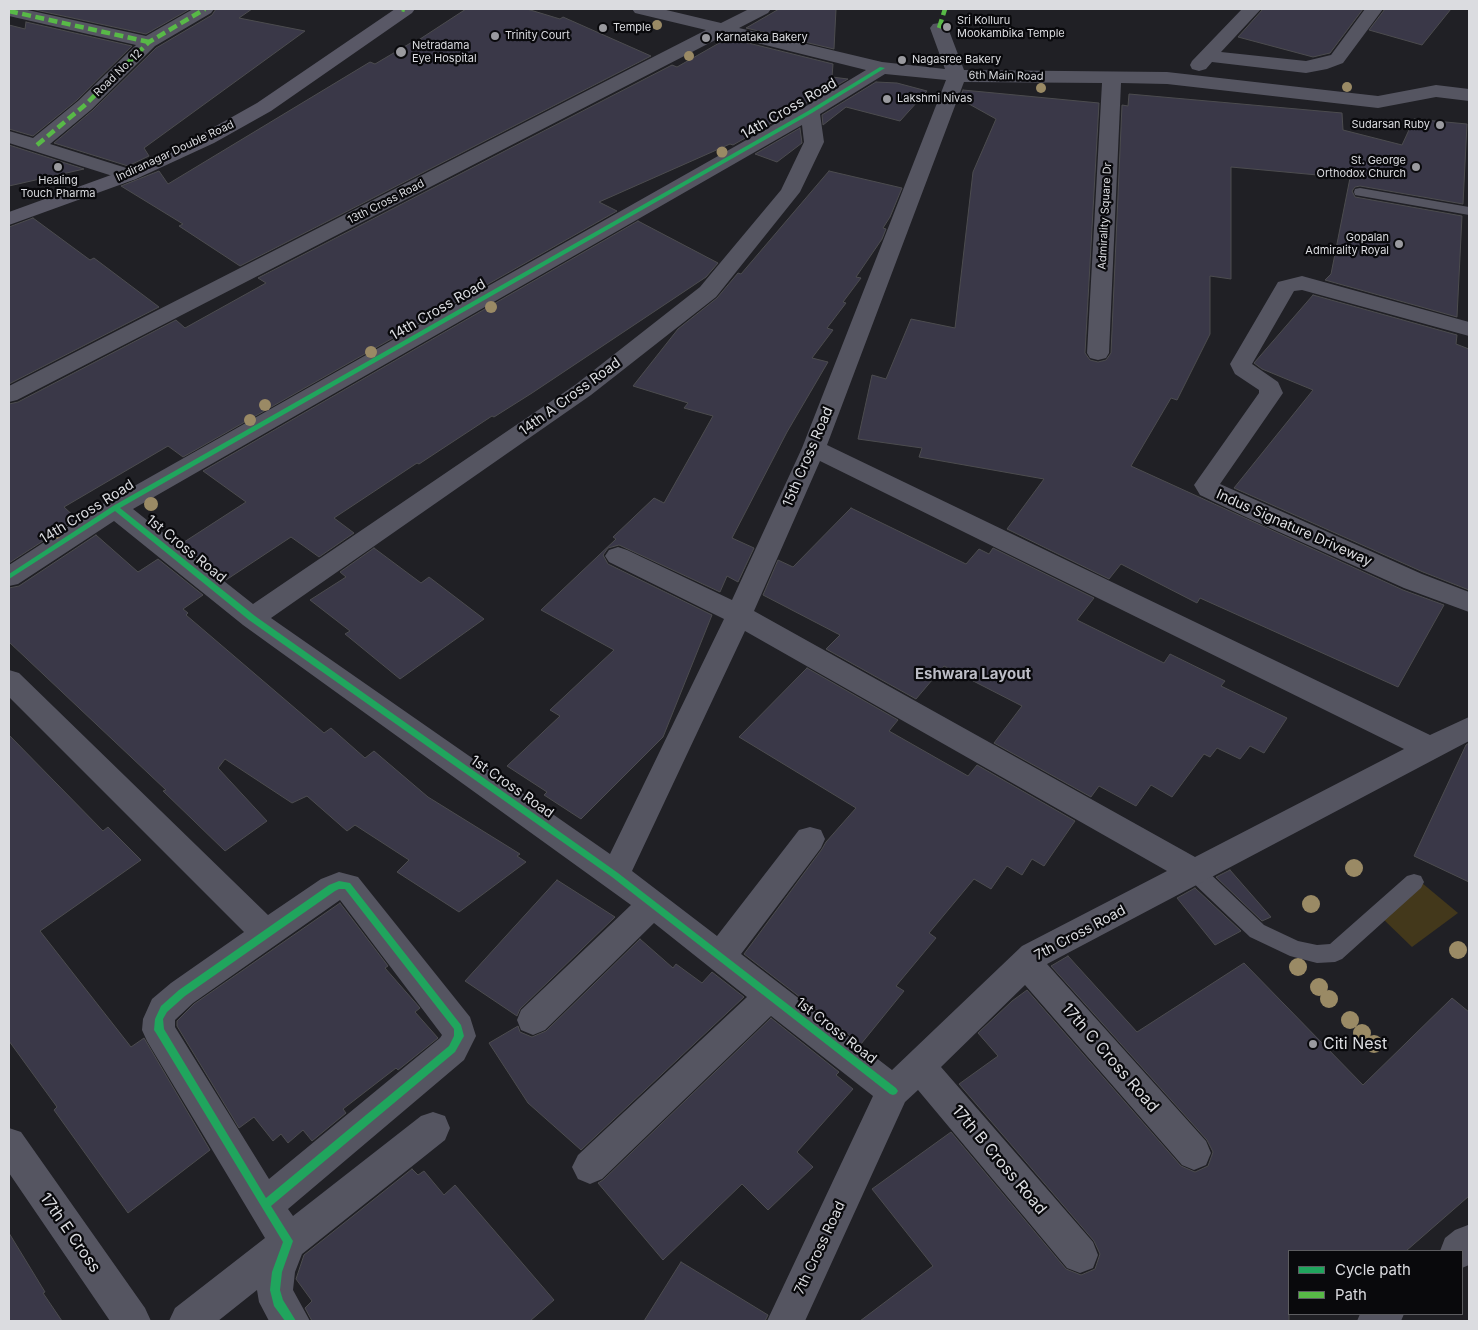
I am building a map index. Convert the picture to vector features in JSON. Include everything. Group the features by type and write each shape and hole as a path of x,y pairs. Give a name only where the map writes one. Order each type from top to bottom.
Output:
{"street":[{"name":"Road No. 12","path":"37,145 66,119 86,105 149,42 205,9"},
{"name":"Indiranagar Double Road","path":"9,219 129,175 207,139 264,107 404,9"},
{"name":"6th Main Road","path":"641,9 882,68 957,76 1184,80 1378,102 1436,91 1469,96"},
{"name":"13th Cross Road","path":"9,394 762,9"},
{"path":"1184,80 1252,9"},
{"path":"1207,56 1306,67 1320,65 1337,59 1374,9"},
{"path":"9,11 149,42"},
{"path":"939,28 957,76"},
{"name":"14th Cross Road","path":"9,577 115,508 810,112 882,68"},
{"name":"15th Cross Road","path":"615,875 739,615 814,448 957,76"},
{"name":"Admirality Square Dr","path":"1098,353 1112,78"},
{"name":"14th A Cross Road","path":"252,618 582,390 708,292 790,192 814,142 810,112"},
{"path":"9,137 129,175"},
{"name":"Indus Signature Driveway","path":"1469,329 1338,292 1302,283 1291,284 1283,290 1240,364 1243,369 1272,389 1272,392 1206,484 1209,489 1220,495 1266,516 1413,580 1469,602"},
{"path":"814,448 1431,748"},
{"name":"1st Cross Road","path":"115,508 252,618 615,875 893,1090"},
{"path":"618,556 739,615 1195,872"},
{"path":"9,680 266,934"},
{"name":"7th Cross Road","path":"786,1321 893,1090 1033,956 1469,728"},
{"path":"720,957 810,839"},
{"path":"265,1205 452,1050 459,1036 458,1028 347,886 340,885 332,888 171,1000 159,1019 159,1030 265,1205 288,1241"},
{"path":"533,1020 653,904"},
{"name":"17th C Cross Road","path":"1026,963 1194,1153"},
{"path":"590,1166 771,995"},
{"name":"17th B Cross Road","path":"919,1066 1080,1254"},
{"path":"188,1321 433,1128"},
{"name":"17th E Cross","path":"9,1144 132,1321"},
{"path":"288,1241 277,1272 275,1290 278,1302 291,1321"}],"lane":[{"path":"1360,192 1469,210"},
{"path":"1195,872 1257,931 1276,942 1297,950 1317,954 1335,953 1414,882"}],"shaded area":[{"path":"1422,883 1458,913 1412,947 1381,917"}],"building":[{"path":"31,9 190,9 146,34"},
{"path":"216,9 252,9 239,18 305,31 144,148 149,156 128,166 54,143 93,110 156,48 212,15"},
{"path":"466,9 527,9 560,19 563,17 651,56 240,266 179,226 183,224 121,186 159,171 168,184 370,62 375,64 417,41"},
{"path":"779,9 836,9 834,49 746,28"},
{"path":"1263,9 1363,9 1330,53 1313,57 1238,37"},
{"path":"1385,9 1451,9 1422,45 1369,30"},
{"path":"26,22 132,46 77,100 33,136 9,129 9,25 25,29"},
{"path":"728,38 833,64 832,77 848,79 733,145 730,144 599,202 617,211 183,457 168,446 64,507 77,519 9,563 9,404 18,402 176,320 185,328 266,283 258,278 672,65 677,67"},
{"name":"Lakshmi Nivas","path":"876,82 897,83 927,91 900,121 846,107 823,125 822,115"},
{"path":"963,90 1099,103 1085,353 1090,360 1098,362 1106,360 1111,353 1122,105 1128,106 1129,94 1342,113 1343,130 1402,145 1414,119 1467,124 1463,204 1360,186 1355,187 1352,191 1355,197 1462,216 1457,317 1325,280 1331,274 1350,178 1231,167 1231,279 1210,276 1210,334 1177,400 1171,398 1131,466 1403,590 1444,605 1398,687 1200,598 1197,603 1121,564 1109,579 1007,529 1044,479 919,457 922,448 858,439 872,375 886,379 911,319 955,328 973,172 996,119 960,99"},
{"path":"800,128 802,143 777,162 755,154"},
{"path":"9,145 84,169 9,186"},
{"path":"829,171 902,188 890,217 883,228 886,229 882,239 856,277 861,278 843,302 846,303 827,328 833,330 812,358 828,362 787,432 732,538 754,548 738,582 727,576 720,592 619,545 608,548 603,555 608,564 712,615 663,737 581,819 544,795 547,792 507,766 560,716 550,710 614,650 541,610 616,539 613,537 654,498 664,503 713,416 684,408 688,403 633,386 678,329 717,298 738,273 741,274"},
{"path":"33,218 90,260 94,258 159,307 9,384 9,227"},
{"path":"638,221 718,263 706,277 532,393 494,417 492,416 419,464 417,463 334,518 354,533 319,557 291,537 226,580 181,544 246,502 203,471"},
{"path":"1313,295 1457,335 1456,344 1469,349 1469,590 1423,572 1234,488 1313,390 1262,369 1254,363"},
{"path":"851,508 966,564 979,549 989,554 993,548 1094,598 1077,620 1164,663 1170,654 1225,681 1221,686 1287,718 1264,753 1250,746 1240,759 1217,748 1210,757 1204,754 1172,797 1151,785 1136,806 1099,786 1091,797 994,743 1022,706 944,666 916,699 826,649 840,635 763,595 778,560 793,567"},
{"path":"96,535 138,572 158,559 203,595 183,609 188,613 186,615 324,733 331,728 365,758 374,751 428,797 520,854 517,856 526,862 459,912 397,872 409,860 355,825 347,831 307,796 292,803 225,759 218,768 267,821 225,851 163,791 166,790 9,642 9,588 19,586"},
{"path":"374,548 421,583 429,577 484,619 400,679 345,634 350,631 310,600 346,577 340,572"},
{"path":"807,668 898,720 889,731 968,776 977,765 1075,821 1044,866 1032,859 1022,875 1007,866 991,889 974,879 929,933 936,938 896,986 904,991 861,1044 744,954 826,842 856,808 739,737"},
{"path":"9,735 103,831 108,827 141,860 40,931 131,1047 144,1038 210,1150 128,1213 54,1110 57,1107 9,1041"},
{"path":"1469,743 1469,882 1414,856 1466,745"},
{"path":"1230,870 1271,917 1262,921 1216,877"},
{"path":"557,880 615,917 520,1009 517,1016 465,981"},
{"path":"1195,888 1241,931 1215,945 1177,898"},
{"path":"340,903 388,966 385,968 420,1008 415,1012 438,1038 398,1070 396,1068 343,1109 346,1113 312,1141 303,1130 288,1143 281,1134 273,1141 254,1117 239,1128 177,1026 177,1021 194,1004"},
{"path":"640,939 673,968 676,964 702,983 712,972 744,997 581,1150 528,1103 489,1043 518,1026 520,1032 532,1037 546,1031"},
{"path":"1068,956 1137,1032 1244,963 1363,1085 1452,998 1469,1012 1469,1196 1407,1250 1288,1250 1289,1321 860,1321 933,1266 872,1189 951,1132 1066,1269 1081,1275 1095,1269 1100,1254 1094,1241 959,1084 998,1056 978,1033 1012,1001 1027,990 1181,1166 1195,1172 1208,1166 1213,1152 1207,1140 1051,966"},
{"path":"771,1018 839,1072 836,1075 853,1089 797,1152 813,1167 768,1210 742,1184 663,1260 598,1183"},
{"path":"412,1169 418,1175 424,1171 444,1195 455,1185 554,1300 530,1321 312,1321 305,1308 312,1301 296,1279 304,1255"},
{"path":"9,1233 45,1292 43,1293 62,1321 9,1321"},
{"path":"681,1262 768,1315 765,1321 644,1321"}],"marked path":[{"path":"37,145 85,105 149,42 205,9"},
{"path":"939,28 945,9"},
{"path":"9,11 149,42"}],"cycle path":[{"path":"9,577 115,508 810,112 882,68"},
{"path":"115,508 252,618 615,875 893,1091"},
{"path":"265,1205 452,1049 459,1036 458,1028 347,886 339,885 332,888 182,993 164,1009 159,1019 159,1030 265,1205 288,1241 277,1272 275,1290 278,1302 291,1321"}],"place":[{"name":"Sri Kolluru Mookambika Temple","path":"947,27"},
{"name":"Temple","path":"603,28"},
{"name":"Trinity Court","path":"495,36"},
{"name":"Karnataka Bakery","path":"706,38"},
{"name":"Netradama Eye Hospital","path":"401,52"},
{"name":"Nagasree Bakery","path":"902,60"},
{"name":"Lakshmi Nivas","path":"887,99"},
{"name":"Sudarsan Ruby","path":"1440,125"},
{"name":"Healing Touch Pharma","path":"58,167"},
{"name":"St. George Orthodox Church","path":"1416,167"},
{"name":"Gopalan Admirality Royal","path":"1399,244"},
{"name":"Citi Nest","path":"1313,1044"}],"district":[{"name":"Eshwara Layout","path":"973,674"}]}
